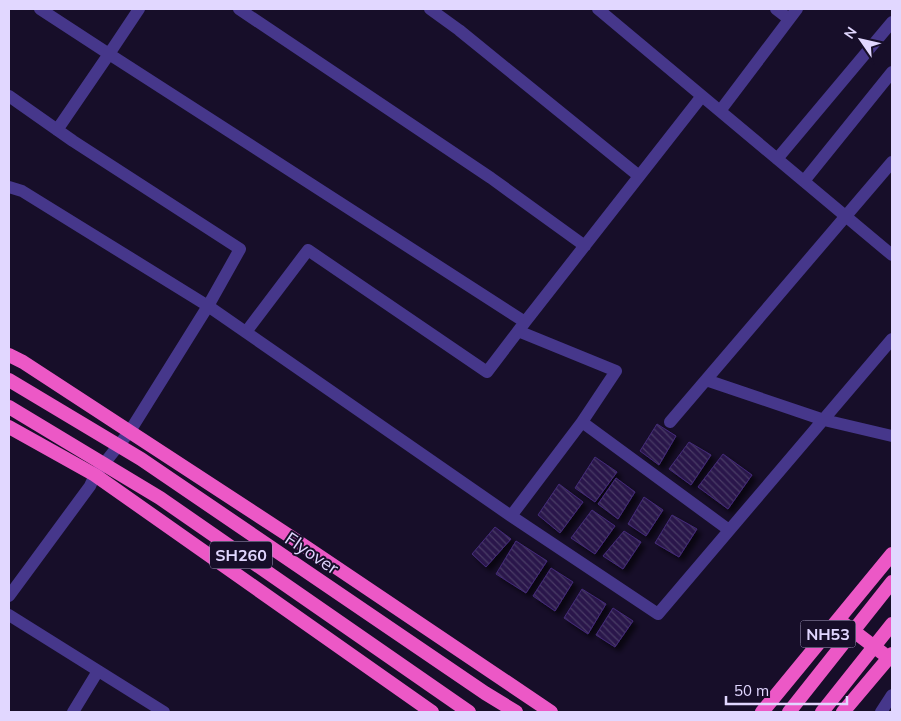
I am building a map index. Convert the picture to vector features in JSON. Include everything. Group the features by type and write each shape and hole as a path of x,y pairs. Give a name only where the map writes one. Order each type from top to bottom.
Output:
{"highway":[{"path":"9,355 23,362 130,431 552,712"},
{"name":"Flyover","path":"9,380 142,459 485,693 516,712"},
{"name":"SH260","path":"9,407 160,498 468,712"},
{"name":"SH260","path":"9,426 94,475 432,712"},
{"name":"NH53","path":"762,712 892,554"},
{"name":"NH53","path":"789,712 892,582"},
{"path":"839,620 890,656 843,712"},
{"name":"NH53","path":"822,712 892,624"}],"street":[{"path":"40,9 521,327 616,371 582,422 511,516"},
{"path":"58,130 139,9"},
{"path":"238,9 491,178 585,246"},
{"path":"430,9 459,30 639,176"},
{"path":"598,9 892,253"},
{"path":"776,9 789,19"},
{"path":"720,111 797,9"},
{"path":"778,159 892,22"},
{"path":"804,181 892,72"},
{"path":"9,96 240,249 208,306 130,431 94,475 90,486 9,596"},
{"path":"246,332 308,250 487,372 702,96"},
{"path":"670,422 892,162"},
{"path":"11,187 22,191 208,306 511,516 658,614 892,340"},
{"path":"706,380 824,420 892,436"},
{"path":"582,422 729,530"},
{"path":"9,615 164,712"},
{"path":"73,712 98,671"},
{"path":"881,712 892,695"}],"building":[{"path":"657,424 676,436 659,465 640,451"},
{"path":"689,442 711,455 691,485 669,469"},
{"path":"723,454 752,475 728,509 698,487"},
{"path":"595,457 617,472 595,502 575,488"},
{"path":"616,478 635,492 618,519 598,504"},
{"path":"559,484 583,502 560,533 538,515"},
{"path":"644,497 663,510 646,536 628,524"},
{"path":"592,510 615,526 595,554 571,538"},
{"path":"672,515 697,529 679,557 655,543"},
{"path":"495,527 511,539 486,567 472,554"},
{"path":"624,531 641,542 623,569 603,556"},
{"path":"516,541 547,561 526,593 496,574"},
{"path":"551,568 573,582 555,611 533,596"},
{"path":"582,589 606,604 588,634 564,618"},
{"path":"613,608 633,621 615,647 596,635"}]}
